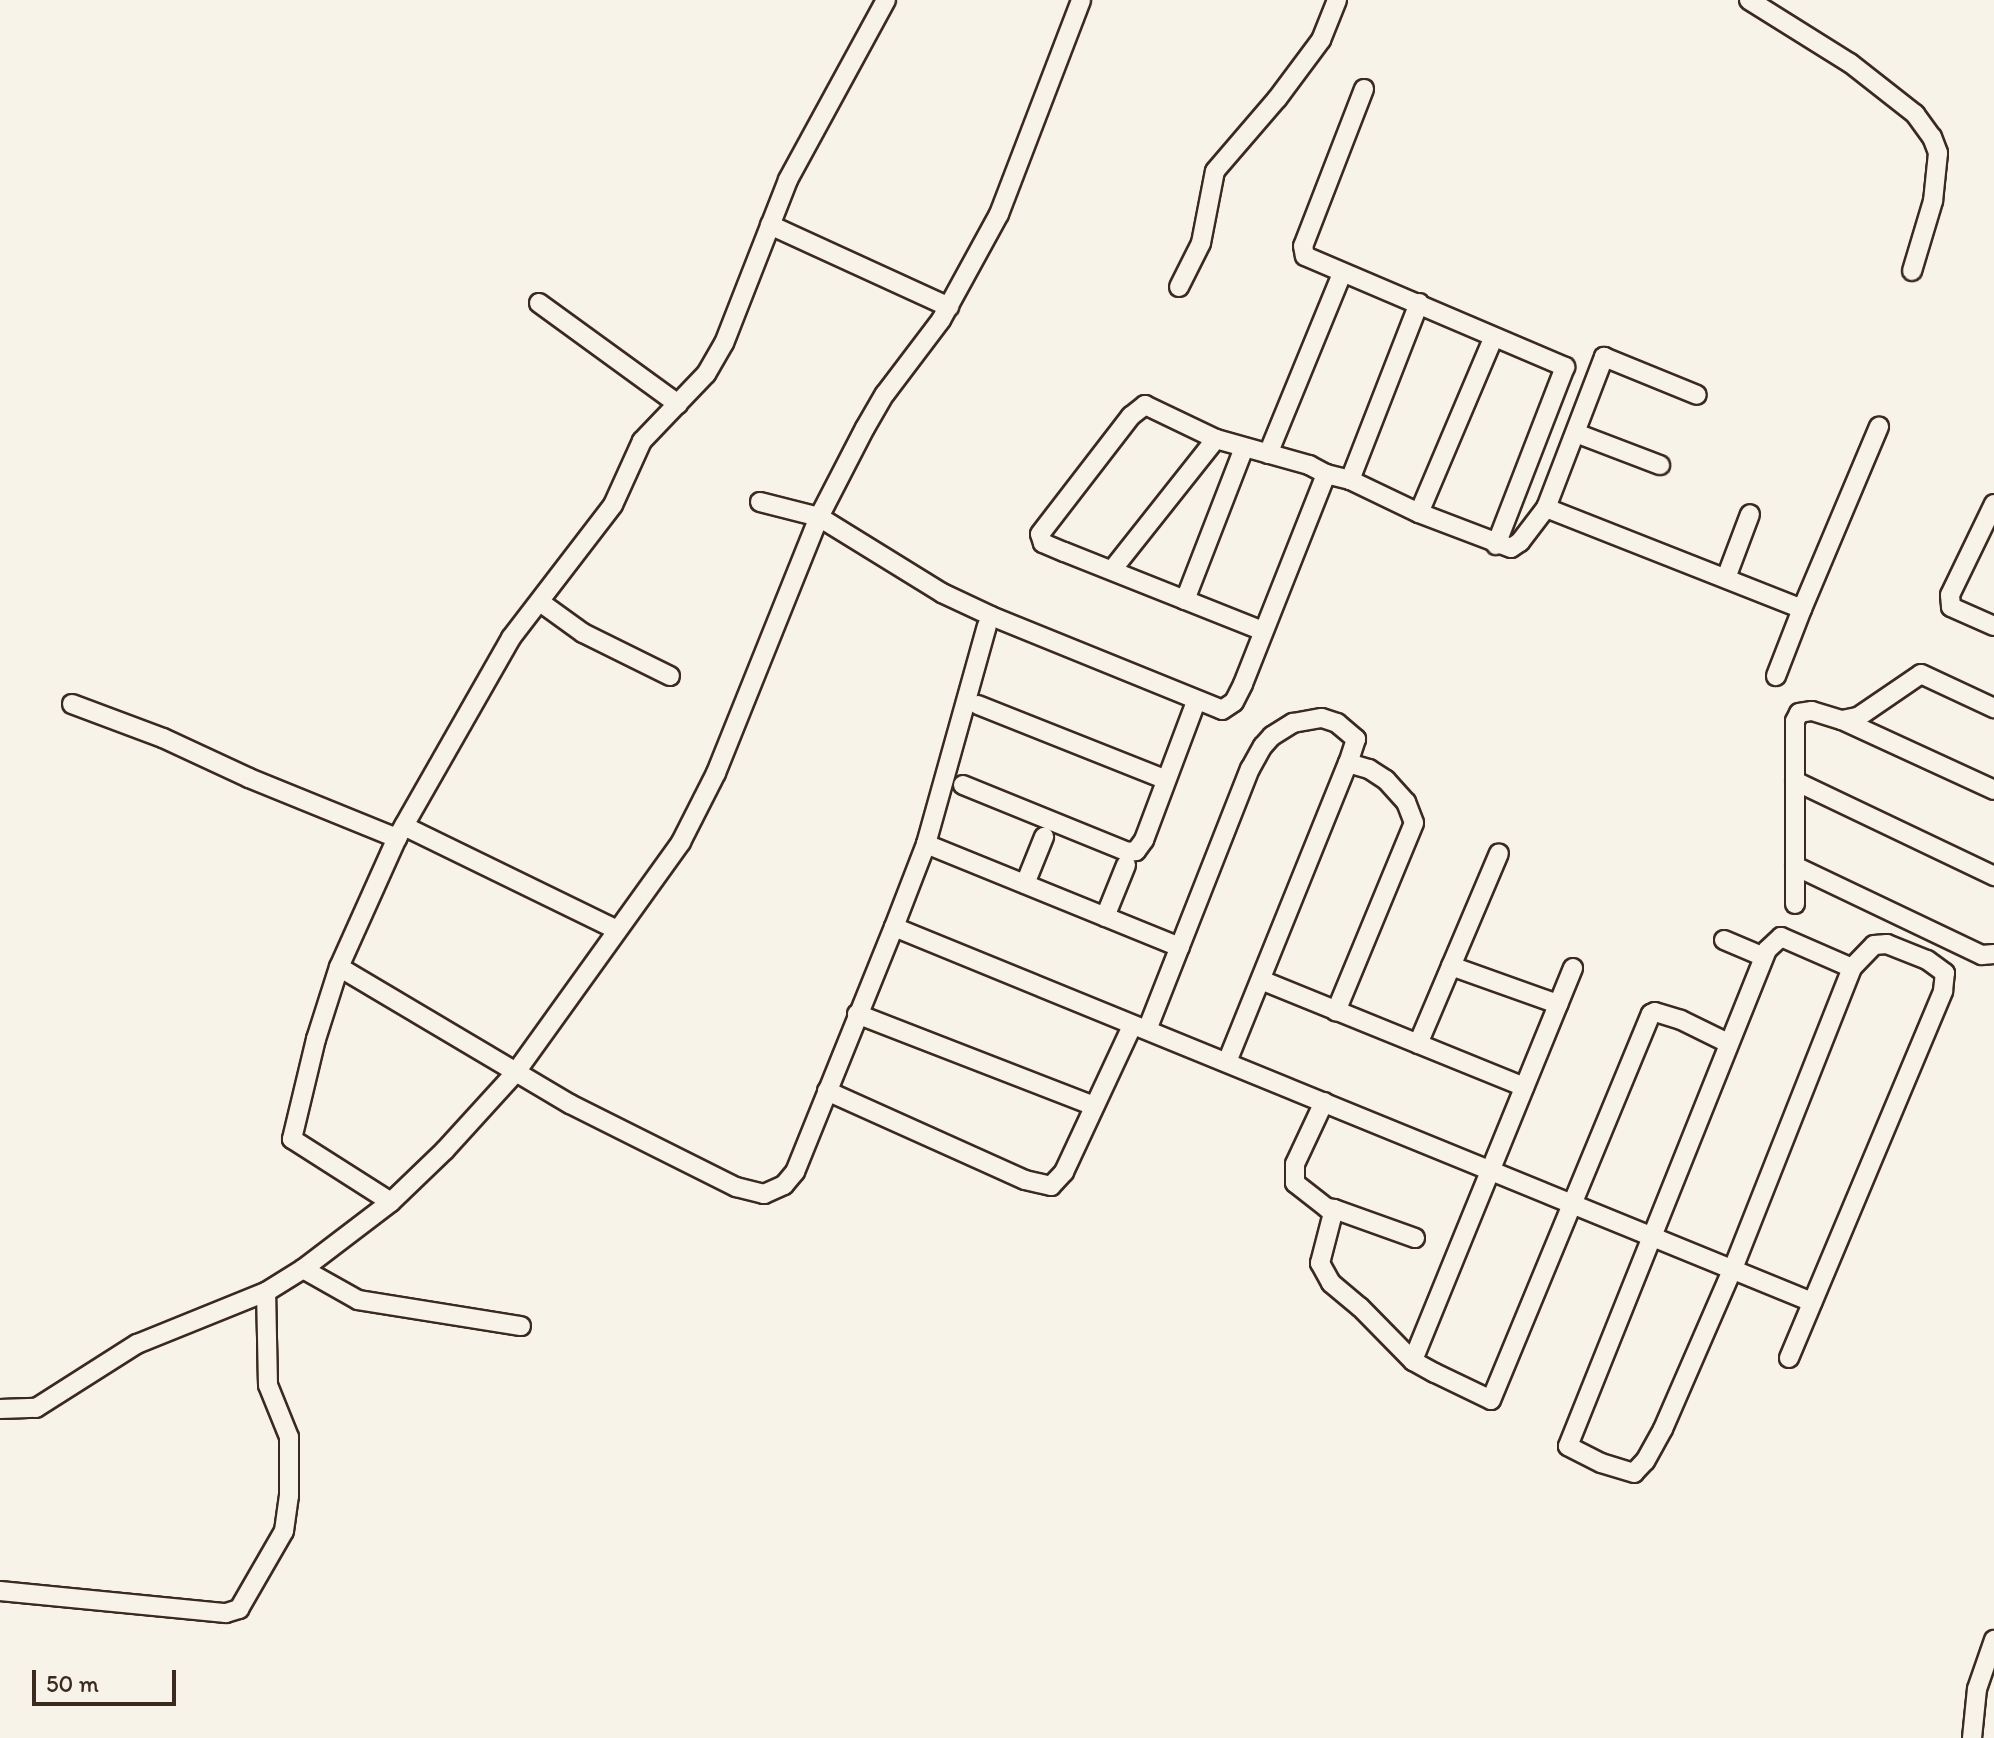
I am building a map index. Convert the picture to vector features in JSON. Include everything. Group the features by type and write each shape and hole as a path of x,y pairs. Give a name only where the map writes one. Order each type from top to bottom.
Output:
{"street":[{"path":"391,1202 292,1139 312,1051 339,967 400,832 511,638 613,505 642,441 706,374 724,343 788,180 886,0"},
{"path":"0,1409 36,1408 137,1344 266,1292 303,1269 391,1202 445,1150 516,1072 617,930 668,865 716,773 819,517 885,394 949,307 999,214 1081,0"},
{"path":"1179,287 1201,243 1215,171 1277,99 1321,40 1337,0"},
{"path":"1749,0 1850,63 1915,114 1932,137 1938,153 1933,201 1912,271"},
{"path":"1364,89 1303,246 1305,256 1342,274 1419,303 1493,339 1565,367 1496,545"},
{"path":"770,225 949,307"},
{"path":"1268,454 1342,274"},
{"path":"539,303 678,404"},
{"path":"1350,480 1419,303"},
{"path":"1419,513 1493,339"},
{"path":"1263,631 1048,545 1040,534 1131,416 1145,405 1216,439 1350,480 1419,513 1496,545 1511,548 1520,542 1546,508 1604,357 1697,395"},
{"path":"1776,676 1879,427"},
{"path":"1576,433 1660,465"},
{"path":"1112,570 1216,439"},
{"path":"1185,600 1244,448"},
{"path":"760,502 819,517 942,593 1196,702 1222,710 1234,702 1326,474"},
{"path":"1994,504 1987,539 1955,584 1951,607 1994,626"},
{"path":"1546,508 1802,609"},
{"path":"1726,578 1750,514"},
{"path":"540,602 583,633 670,676"},
{"path":"339,967 570,1104 736,1187 764,1194 784,1185 795,1172 926,844 987,626"},
{"path":"1842,720 1858,717 1921,674 1994,708"},
{"path":"963,785 1128,852 1136,851 1144,840 1164,779 1196,702"},
{"path":"72,704 163,738 249,778 400,832 617,930"},
{"path":"978,705 1164,779"},
{"path":"1795,904 1796,717 1812,711 1842,720 1994,790"},
{"path":"827,1091 1044,1186 1053,1185 1061,1179 1094,1106 1140,1028 1180,947 1250,769 1272,736 1307,719 1328,720 1356,739 1227,1062"},
{"path":"1336,1011 1414,823 1406,802 1386,780 1369,769 1348,763"},
{"path":"1795,781 1994,876"},
{"path":"1025,884 1044,837"},
{"path":"926,844 1180,947"},
{"path":"1418,1044 1499,853"},
{"path":"1105,917 1126,865"},
{"path":"1795,866 1982,955 1994,954"},
{"path":"894,927 1572,1201 1812,1302"},
{"path":"1789,1358 1946,981 1945,973 1927,960 1887,944 1874,945 1852,968 1733,1268 1663,1429 1645,1461 1634,1473 1601,1463 1568,1446 1568,1437 1764,957 1774,941 1781,937 1852,968"},
{"path":"1724,940 1764,957"},
{"path":"1451,966 1558,1004"},
{"path":"1413,1361 1573,968"},
{"path":"1261,980 1524,1087"},
{"path":"1334,1209 1320,1263 1331,1283 1360,1307 1413,1361 1491,1400 1651,1014 1655,1012 1681,1020 1728,1043"},
{"path":"857,1014 1094,1106"},
{"path":"1324,1102 1295,1164 1295,1183 1327,1208 1415,1238"},
{"path":"303,1269 358,1300 521,1326"},
{"path":"0,1591 226,1613 239,1609 284,1531 289,1496 289,1437 268,1385 266,1292"},
{"path":"1972,1738 1977,1689 1994,1640"}]}
